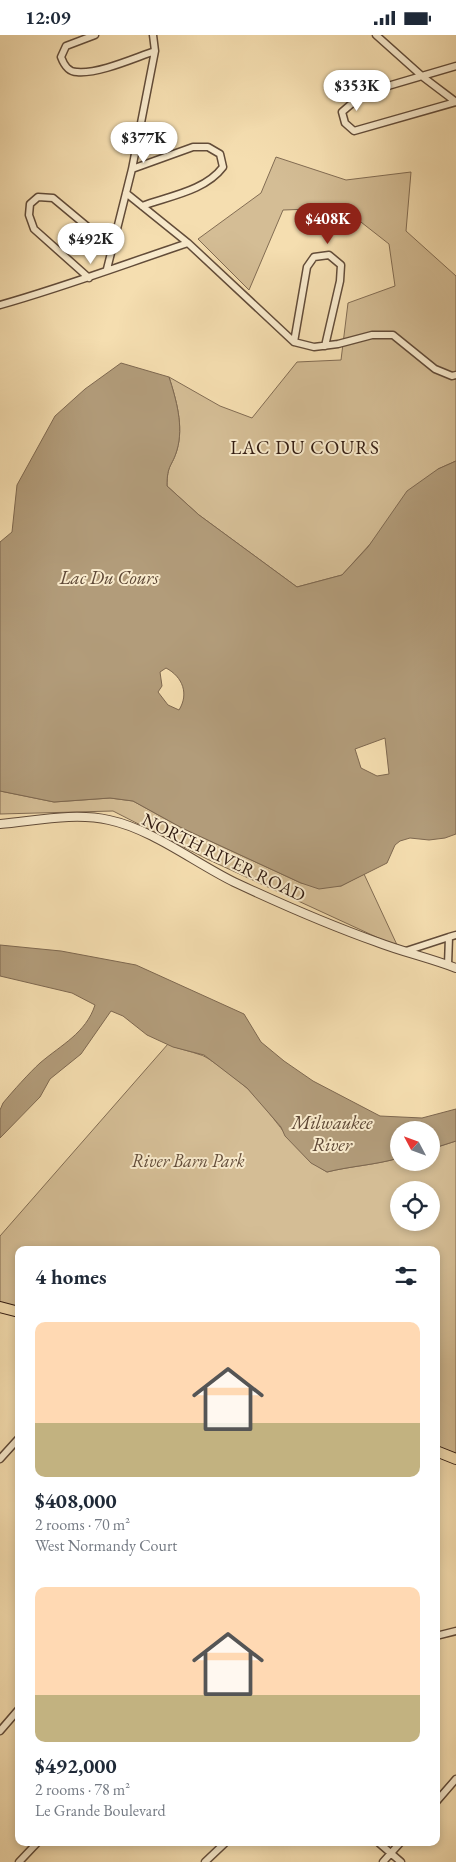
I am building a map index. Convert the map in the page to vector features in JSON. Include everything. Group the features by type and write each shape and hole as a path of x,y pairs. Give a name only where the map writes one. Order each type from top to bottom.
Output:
{"main road":[{"path":"0,1307 15,1311"},
{"path":"440,1453 456,1459"}],"street":[{"path":"95,35 66,46 60,57 65,67 76,73 92,71 155,51"},
{"path":"107,269 114,248 132,169 155,51 153,35"},
{"path":"376,35 423,77 456,102"},
{"path":"456,66 364,93 342,112 345,123 354,131 456,102"},
{"path":"132,169 193,147 208,147 220,154 224,167 216,177 202,185 142,206"},
{"path":"126,193 188,243 294,342 314,347 372,335 393,335 435,369 452,377 456,375"},
{"path":"89,278 34,229 29,215 30,204 38,197 53,198 114,248"},
{"path":"0,305 89,278 107,269 188,243"},
{"path":"294,342 307,267 314,257 329,255 341,265 340,281 325,346"},
{"name":"NORTH RIVER ROAD","path":"0,824 79,817 111,820 142,833 234,882 294,909 351,933 456,968"},
{"path":"406,951 453,936 448,965"},
{"path":"0,1459 15,1442"},
{"path":"440,1635 456,1631"},
{"path":"0,1731 15,1714"},
{"path":"440,1797 456,1779"},
{"path":"19,1862 34,1846"},
{"path":"204,1862 222,1846"},
{"path":"382,1846 401,1862"},
{"path":"383,1862 397,1846"}],"green space":[{"path":"276,157 346,180 411,172 406,231 456,276 456,461 438,469 342,575 297,587 199,515 167,486 168,473 177,450 180,432 176,403 169,377 220,406 252,418 297,362 341,360 348,303 395,286 389,244 343,208 283,210 249,290 198,239 261,193"},
{"path":"0,791 54,802 110,798 133,801 182,828 301,883 341,886 364,874 398,947 207,859 113,811 0,814"},
{"name":"River Barn Park","path":"168,1044 205,1057 248,1089 294,1144 315,1164 327,1172 390,1160 390,1171 440,1171 440,1146 456,1141 456,1460 440,1454 440,1246 15,1246 15,1312 0,1307 0,1236"}],"water":[{"name":"Lac Du Cours","path":"121,363 169,377 176,403 180,432 177,450 168,473 167,486 199,515 297,587 342,575 368,547 407,491 438,469 456,461 456,834 445,838 429,840 410,838 400,841 395,845 387,863 341,886 319,889 301,883 182,828 133,801 110,798 54,802 0,791 0,542 12,532 17,485 55,416 85,389","holes":["166,668 177,676 183,686 184,698 179,710 168,705 158,692 162,686 160,672","385,738 389,774 377,776 361,768 355,749"]},
{"name":"Milwaukee River","path":"0,945 61,951 136,965 244,1014 261,1042 284,1061 313,1081 380,1116 422,1118 456,1109 456,1141 440,1146 440,1121 390,1121 390,1160 327,1172 311,1163 285,1136 281,1127 247,1088 204,1055 173,1047 147,1035 123,1016 111,1011 81,1054 50,1079 40,1097 0,1138 0,1110 3,1103 36,1067 79,1031 91,1015 95,1005 72,993 0,976"}],"district":[{"name":"LAC DU COURS","path":"305,447"}]}
